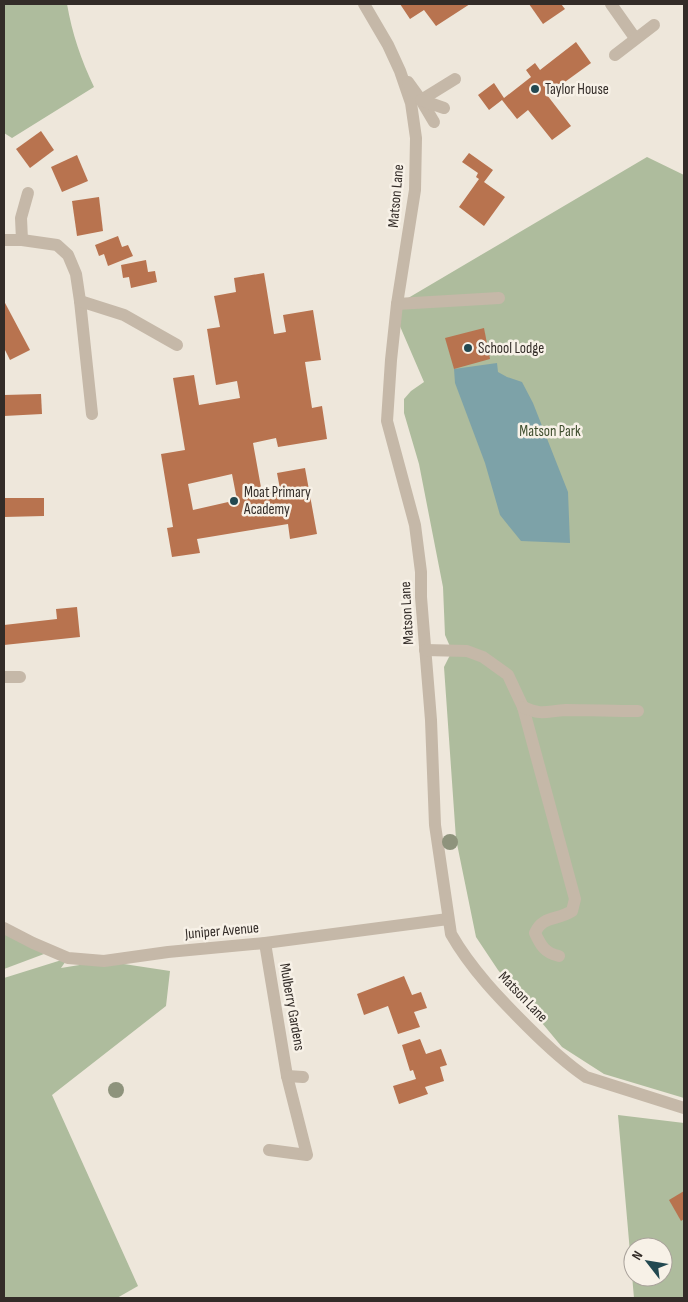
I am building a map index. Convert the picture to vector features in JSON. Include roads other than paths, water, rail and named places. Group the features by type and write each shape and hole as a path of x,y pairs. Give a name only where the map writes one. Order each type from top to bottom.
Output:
{"street":[{"name":"Matson Lane","path":"364,4 388,45 400,71 411,103 416,138 415,190 391,360 387,421 415,525 421,572 421,597 431,720 435,825 451,934 459,948 495,995 572,1068 586,1077 684,1108"},
{"path":"612,4 635,38"},
{"path":"615,55 654,24"},
{"path":"400,71 434,122"},
{"path":"421,100 455,79"},
{"path":"421,100 444,108"},
{"path":"22,240 21,218 28,193"},
{"path":"4,240 22,240 57,245 68,254 76,274 92,414"},
{"path":"398,304 499,298"},
{"path":"80,301 124,315 177,345"},
{"path":"425,650 467,651 483,657 508,675 523,708 575,899 572,911 564,916 539,924 535,933 548,954 559,956"},
{"path":"4,677 20,677"},
{"path":"523,708 535,713 544,714 562,710 638,711"},
{"name":"Juniper Avenue","path":"4,928 68,958 104,961 168,952 265,944 448,919"},
{"name":"Mulberry Gardens","path":"265,944 287,1076 307,1155 269,1150"},
{"path":"287,1076 303,1077"}],"water":[{"path":"497,363 498,372 522,382 533,403 568,492 570,543 521,541 500,515 485,463 455,383 454,369"}],"place":[{"name":"Taylor House","path":"535,89"},
{"name":"School Lodge","path":"468,348"},
{"name":"Moat Primary Academy","path":"234,501"}],"park label":[{"name":"Matson Park","path":"550,431"}]}
